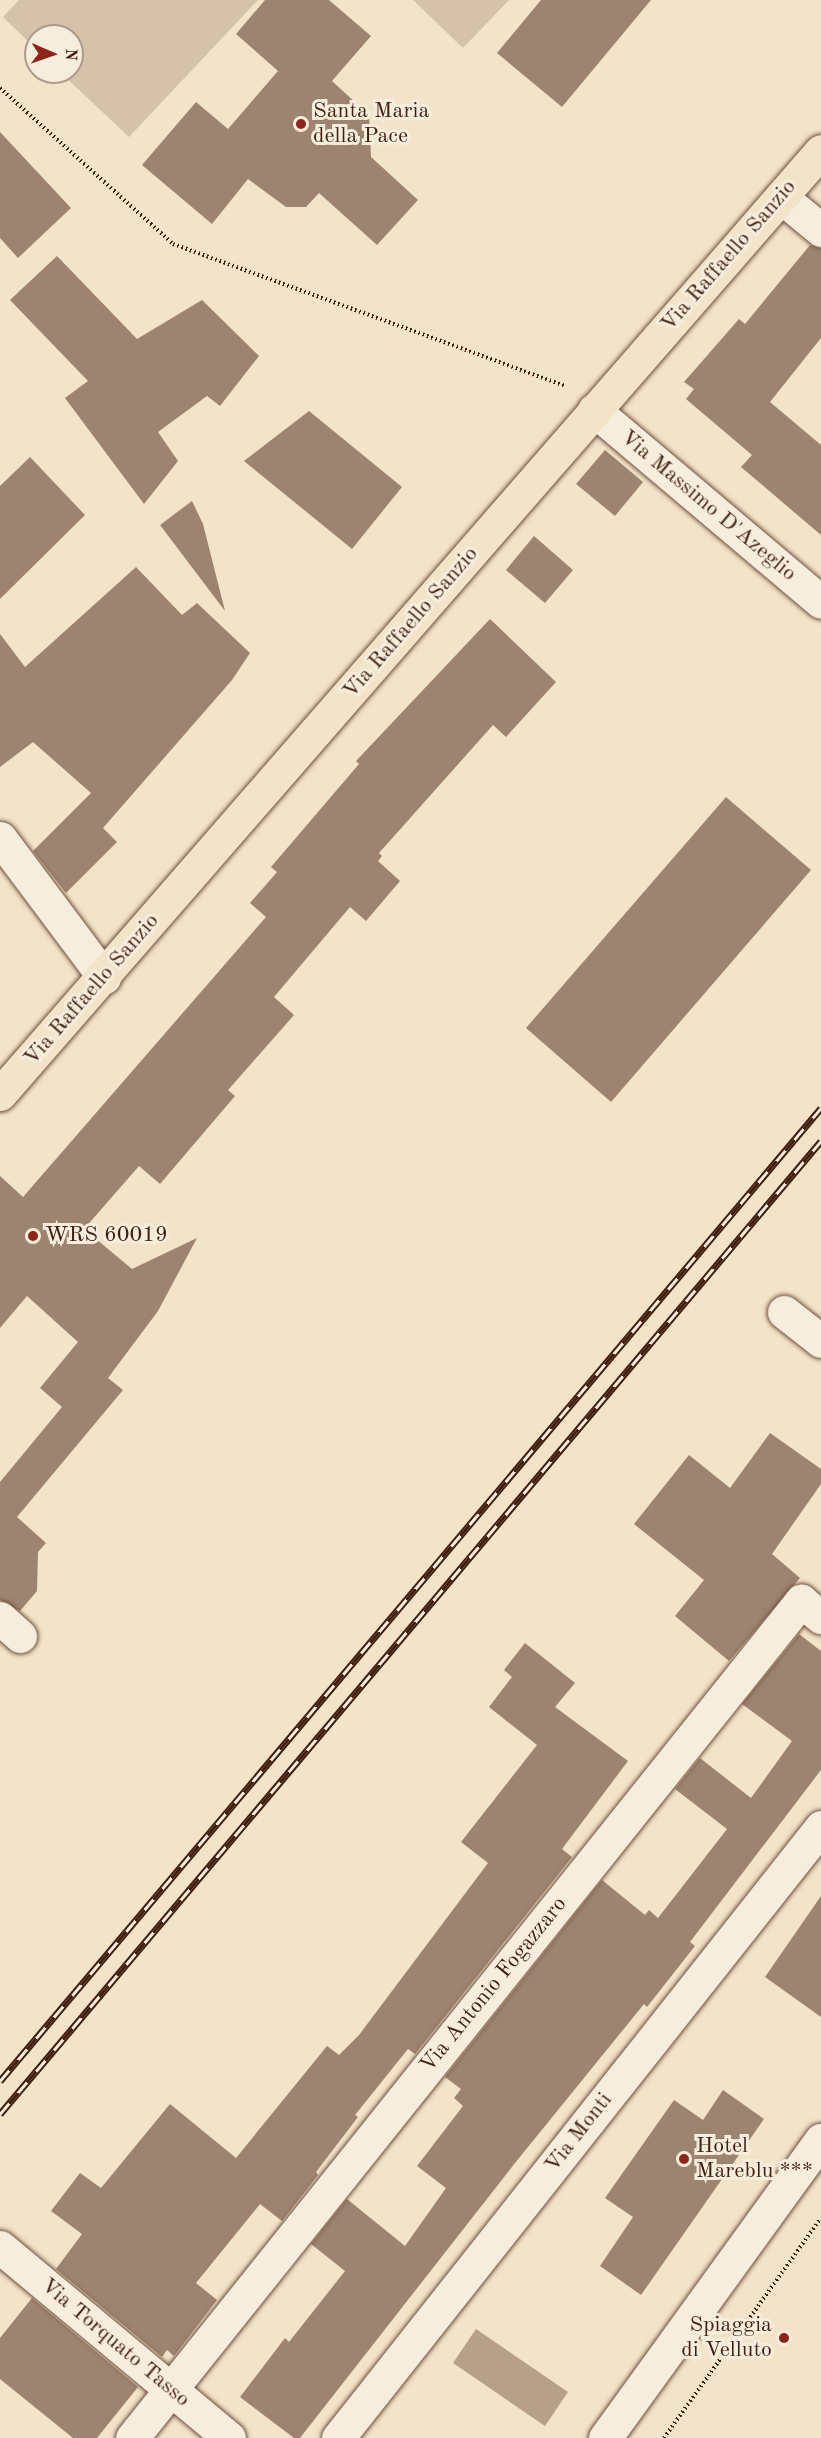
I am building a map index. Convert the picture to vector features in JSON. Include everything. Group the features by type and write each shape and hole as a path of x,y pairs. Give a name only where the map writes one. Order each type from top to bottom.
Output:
{"main road":[{"name":"Via Raffaello Sanzio","path":"0,1094 821,151"}],"street":[{"path":"781,196 821,230"},
{"name":"Via Massimo D'Azeglio","path":"594,410 821,602"},
{"path":"0,838 104,977"},
{"path":"784,1312 821,1341"},
{"name":"Via Antonio Fogazzaro","path":"170,2389 801,1601 821,1617"},
{"name":"Via Monti","path":"338,2438 821,1827"},
{"path":"605,2438 821,2140"},
{"name":"Via Torquato Tasso","path":"0,2247 229,2438"},
{"path":"132,2438 170,2389"}],"path":[{"path":"0,88 173,244 565,387 594,410"},
{"path":"664,2438 821,2218"}],"shaded area":[{"path":"19,0 258,0 129,137 73,84 84,84 84,24 24,24 24,37 3,17"},
{"path":"413,0 509,0 463,48"},
{"path":"476,2329 568,2392 545,2426 453,2363"}],"building":[{"name":"Santa Maria della Pace","path":"265,0 329,0 371,36 332,81 369,115 371,157 418,200 377,245 319,193 306,207 286,207 248,179 212,224 142,165 196,102 228,129 278,71 236,34"},
{"path":"541,0 651,0 562,107 497,53"},
{"path":"0,132 71,208 18,258 0,238"},
{"path":"810,245 821,248 821,338 770,402 821,445 821,535 741,467 752,455 686,399 694,389 684,382 739,319 745,324"},
{"path":"57,256 137,339 202,300 259,356 220,406 207,396 158,432 178,461 144,504 65,398 88,381 10,300"},
{"path":"309,411 402,487 352,549 244,461"},
{"path":"605,450 643,482 615,516 576,484"},
{"path":"30,457 85,515 0,599 0,486"},
{"path":"192,501 203,524 225,611 160,525"},
{"path":"534,536 573,570 545,603 506,570"},
{"path":"136,567 182,615 197,603 250,653 232,680 103,828 117,842 66,893 33,851 91,793 33,742 0,767 0,634 25,667"},
{"path":"490,619 556,682 506,737 493,725 379,853 382,856 378,861 400,881 366,921 350,907 274,997 294,1015 228,1090 235,1096 160,1184 139,1166 84,1229 132,1269 197,1238 158,1311 108,1378 123,1390 17,1517 46,1543 38,1552 37,1591 20,1611 0,1600 0,1482 62,1407 40,1388 78,1342 27,1296 0,1328 0,1176 23,1197 266,917 250,903 277,872 271,867 359,764 356,761"},
{"path":"726,797 811,870 611,1102 526,1028"},
{"path":"770,1433 821,1469 821,1484 772,1554 800,1578 729,1661 675,1616 704,1580 634,1524 689,1455 730,1488"},
{"path":"799,1634 821,1651 821,1770 690,1942 695,1946 647,2007 644,2004 515,2163 300,2438 294,2438 240,2397 285,2338 289,2342 345,2271 311,2244 347,2199 405,2246 446,2188 417,2166 463,2106 454,2098 461,2089 445,2077 602,1880 645,1915 649,1910 658,1918 727,1829 675,1789 700,1758 751,1798 792,1741 742,1704"},
{"path":"525,1643 575,1683 555,1707 628,1761 562,1849 572,1857 415,2054 408,2049 355,2115 358,2117 316,2172 318,2175 282,2221 260,2204 196,2283 217,2300 174,2356 167,2350 162,2357 56,2269 82,2234 51,2211 80,2173 101,2188 170,2104 236,2158 327,2046 339,2055 359,2035 488,1863 461,1842 537,1745 489,1707 512,1677 504,1670"},
{"path":"821,1896 821,2017 765,1977"},
{"name":"Hotel Mareblu ***","path":"723,2090 764,2119 641,2295 600,2266 633,2217 605,2198 674,2100 703,2120"},
{"path":"32,2298 138,2387 97,2438 73,2438 0,2379 0,2338"}],"railway":[{"path":"0,2081 821,1108"},
{"path":"0,2114 821,1141"}],"place":[{"name":"Santa Maria della Pace","path":"301,124"},
{"name":"WRS 60019","path":"33,1236"},
{"name":"Hotel Mareblu ***","path":"684,2159"},
{"name":"Spiaggia di Velluto","path":"784,2338"}]}
